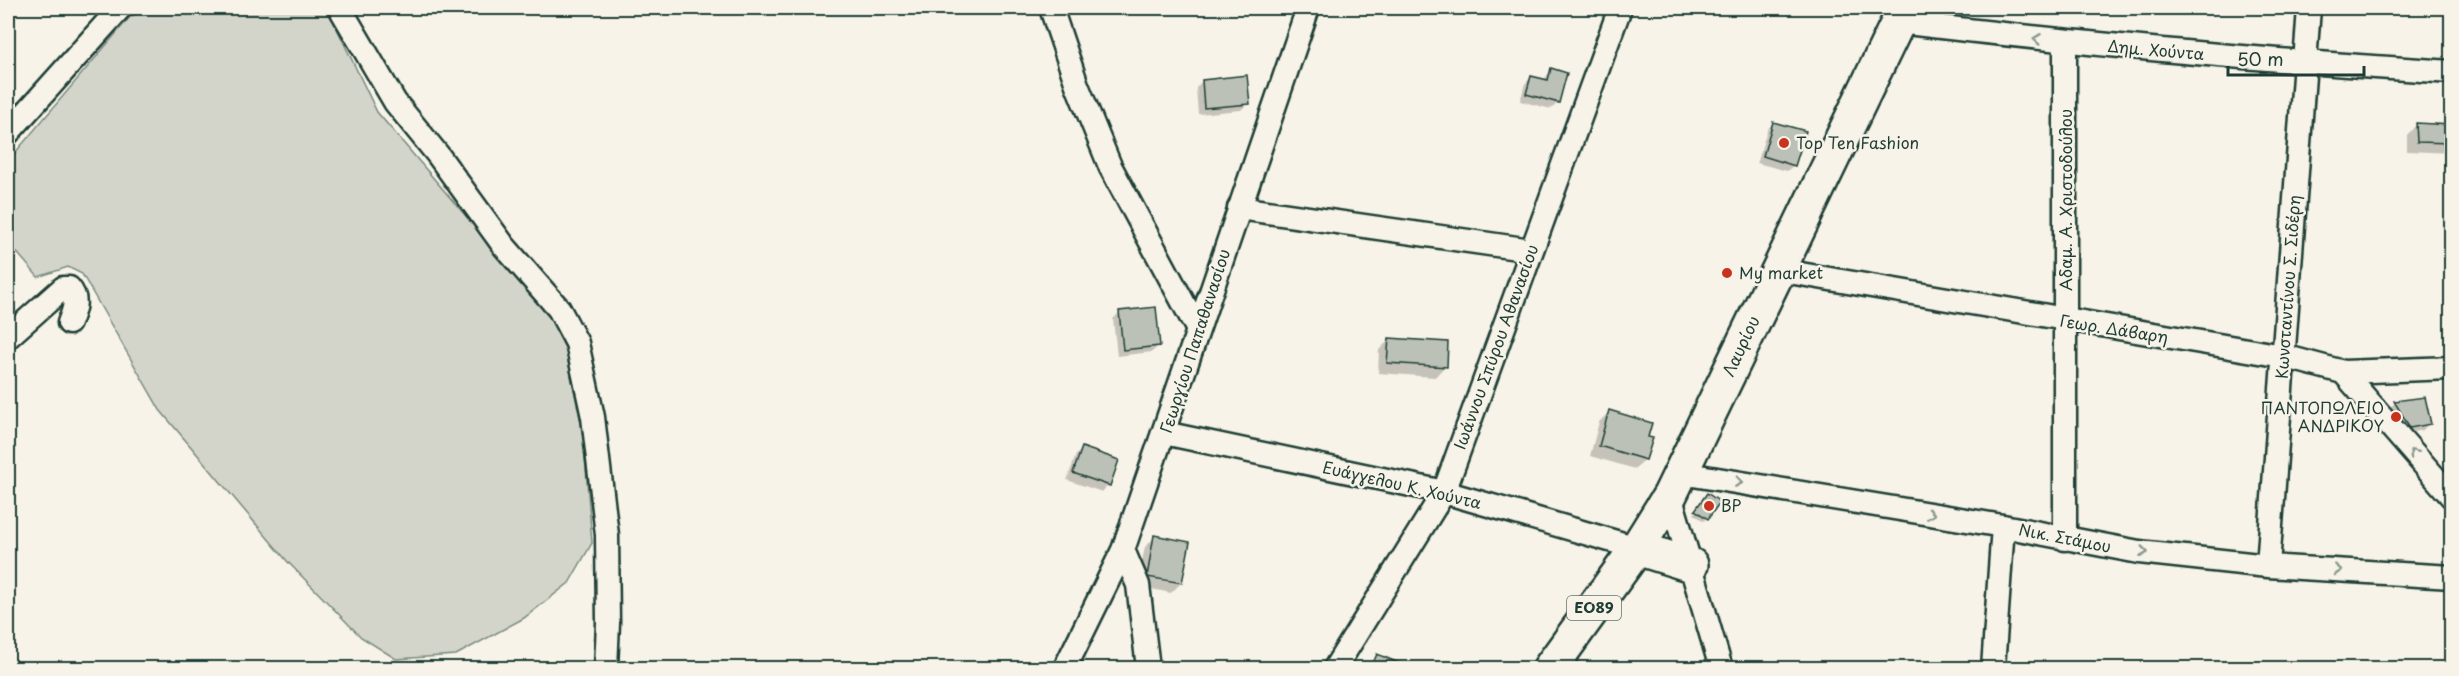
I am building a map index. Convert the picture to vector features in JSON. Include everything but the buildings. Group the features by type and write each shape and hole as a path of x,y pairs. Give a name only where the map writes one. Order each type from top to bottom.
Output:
{"main road":[{"name":"Λαυρίου","path":"1550,669 1637,548 1675,484 1901,15"},
{"path":"1637,548 1691,566"}],"street":[{"path":"8,133 120,8"},
{"path":"340,8 395,102 438,155 504,246 559,309 577,343 592,417 607,535 606,669"},
{"path":"1051,8 1077,85 1110,166 1198,330"},
{"name":"Γεωργίου Παπαθανασίου","path":"1065,669 1123,550 1308,8"},
{"name":"Ιωάννου Σπύρου Αθανασίου","path":"1335,669 1444,492 1530,250 1620,8"},
{"name":"Κωνσταντίνου Σ. Σιδέρη","path":"2268,566 2309,8"},
{"name":"Δημ. Χούντα","path":"1901,15 2065,42 2305,63 2451,72"},
{"name":"Αδαμ. Α. Χριστοδούλου","path":"2065,42 2066,539"},
{"path":"1239,208 1530,250"},
{"name":"Γεωρ. Δάβαρη","path":"1777,270 2283,356 2343,372 2451,368"},
{"path":"8,337 63,288 69,288 76,302 69,322"},
{"path":"2343,372 2451,497"},
{"name":"Ευάγγελου Κ. Χούντα","path":"1164,433 1444,492 1637,548"},
{"path":"1675,484 1691,566 1721,669"},
{"name":"Νικ. Στάμου","path":"1675,484 2003,526 2139,552 2268,566 2451,577"},
{"path":"2003,526 1993,668 2006,669"},
{"path":"1123,550 1138,585 1148,669"}],"shaded area":[{"path":"148,8 327,8 377,112 546,310 566,350 583,432 592,543 569,583 524,618 456,655 396,659 361,637 287,561 160,410 82,274 68,267 38,277 8,242 8,161 130,17"}],"place":[{"name":"Top Ten Fashion","path":"1784,143"},
{"name":"My market","path":"1727,273"},
{"name":"ΠΑΝΤΟΠΩΛΕΙΟ ΑΝΔΡΙΚΟΥ","path":"2396,417"},
{"name":"BP","path":"1709,506"}]}
